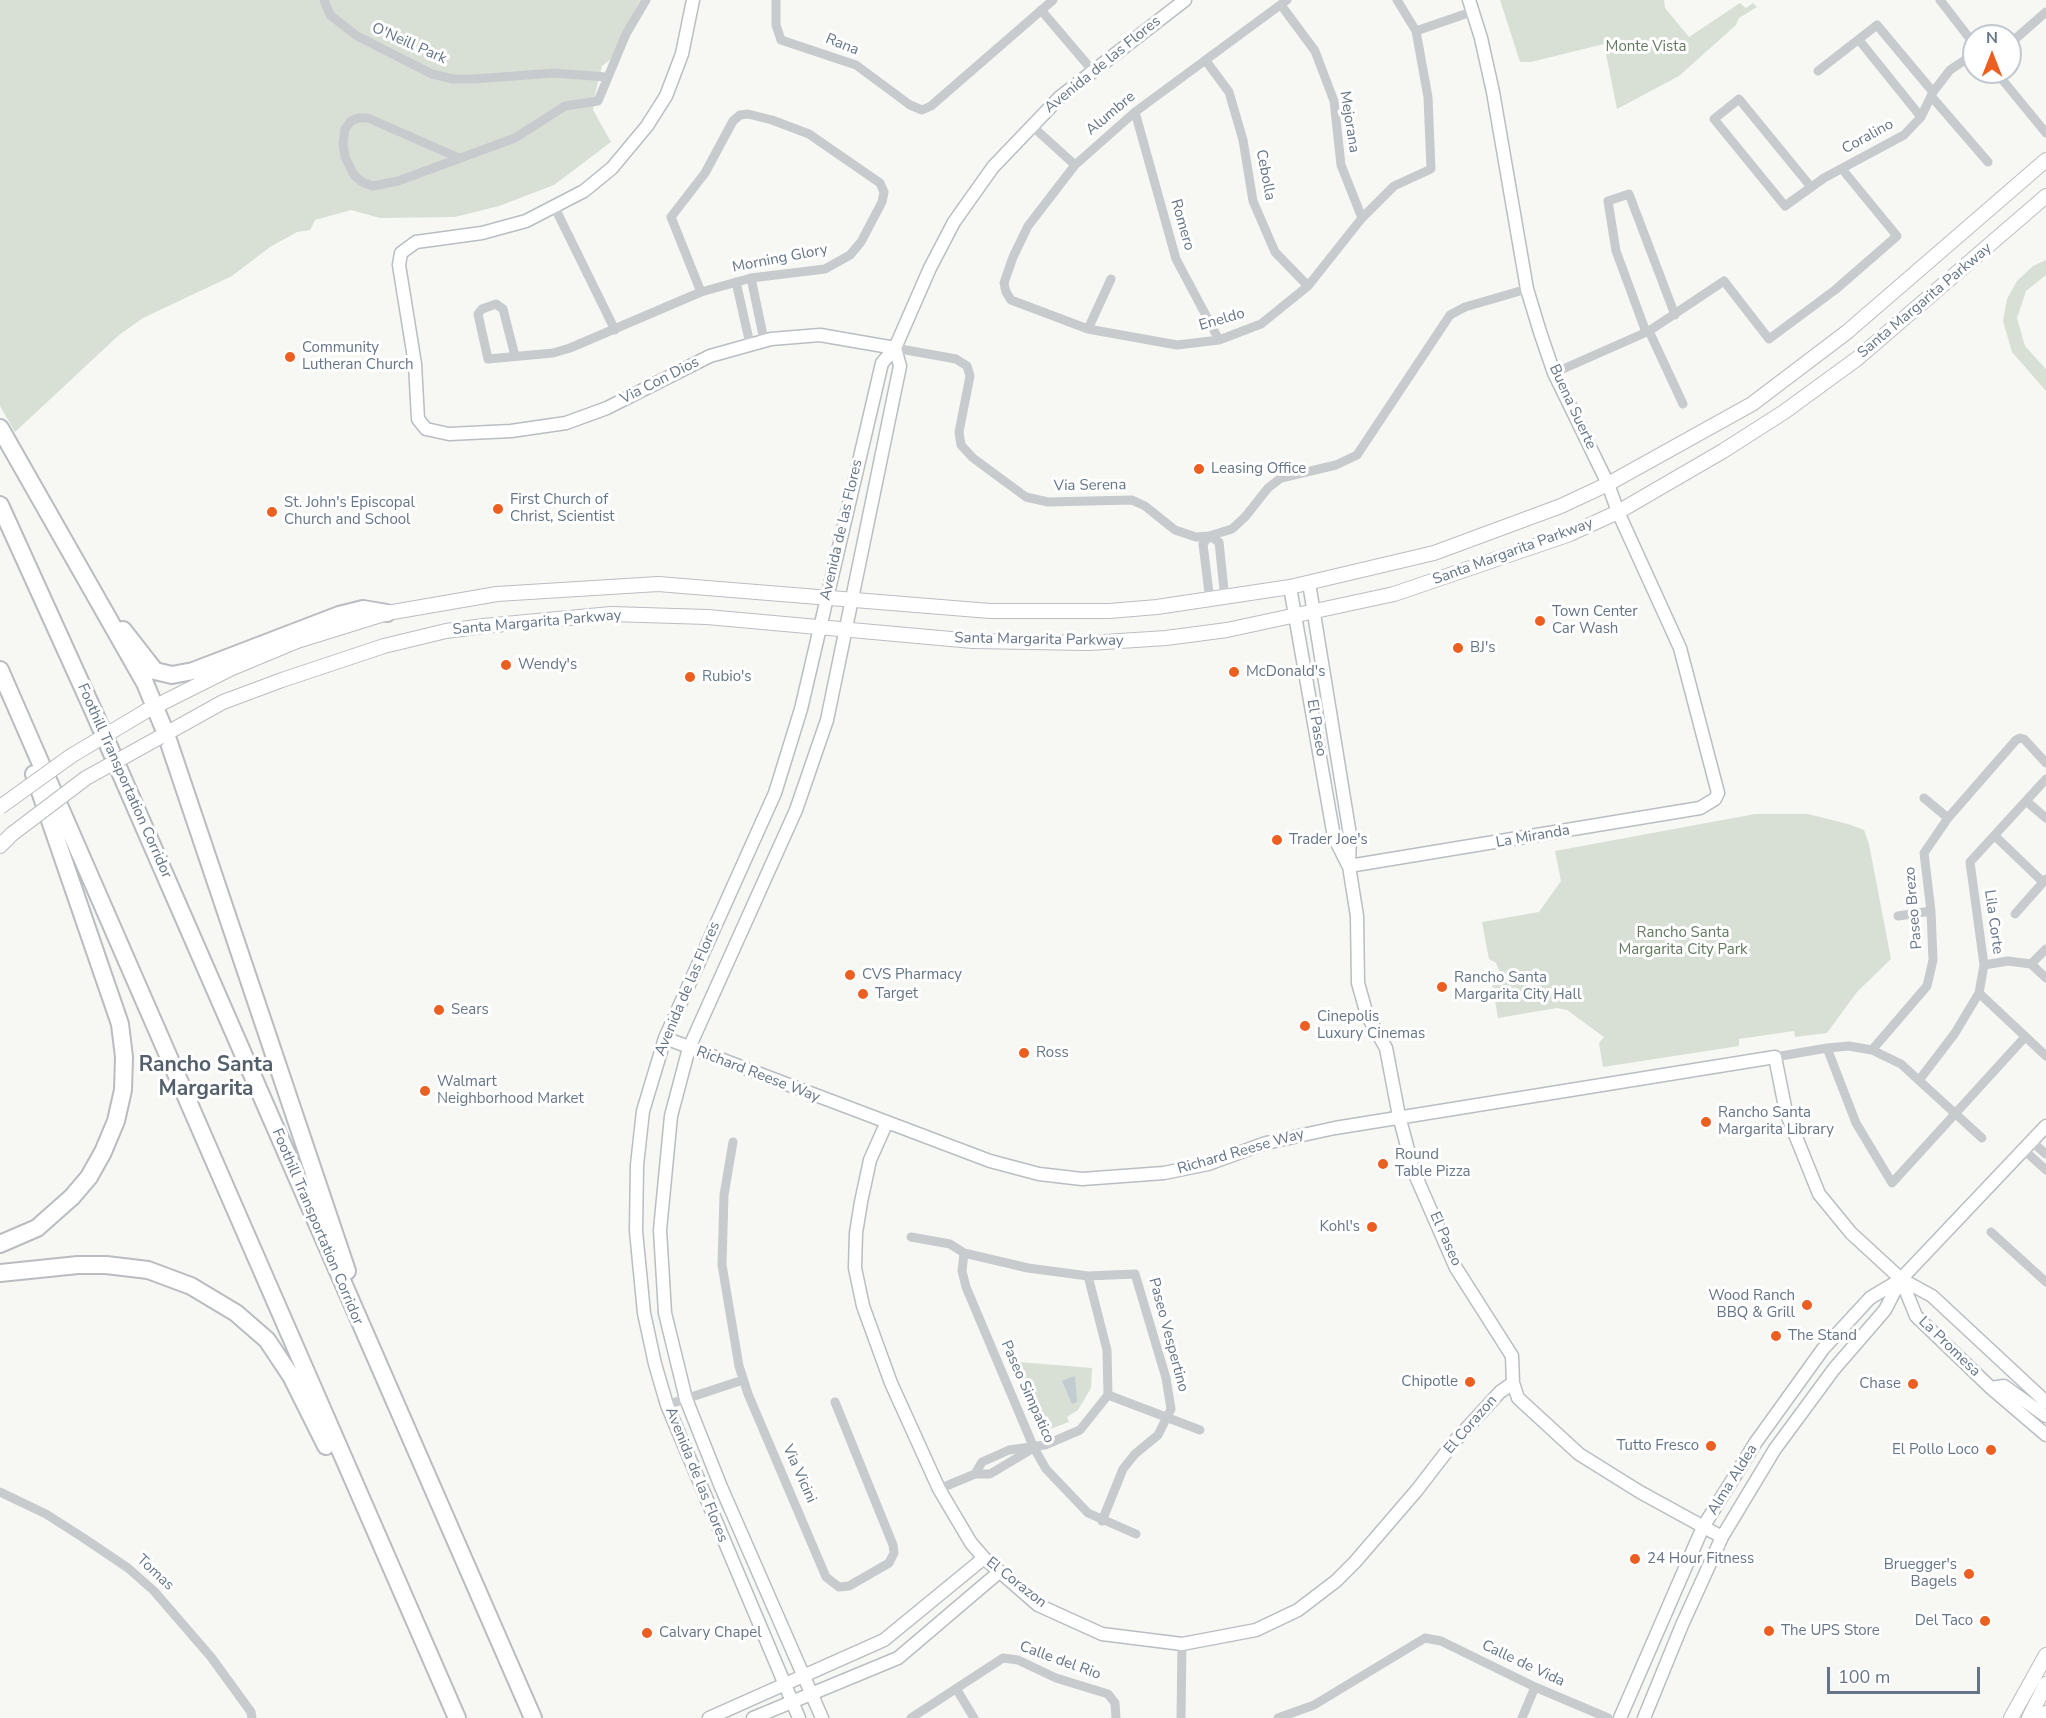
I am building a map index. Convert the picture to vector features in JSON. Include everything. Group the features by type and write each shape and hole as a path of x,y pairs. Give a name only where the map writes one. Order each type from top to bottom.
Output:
{"highway":[{"path":"0,428 103,606 126,654 145,683 150,709 163,735 346,1270 394,1391 395,1407"},
{"name":"Foothill Transportation Corridor","path":"0,505 108,743 532,1718"},
{"path":"103,606 156,670 172,675 193,671 339,615 363,609 387,613"},
{"path":"0,670 212,1152 358,1494 458,1718"},
{"path":"0,693 39,786 71,878 120,1024 124,1056 123,1090 116,1121 89,1178 72,1197 37,1228 0,1244"},
{"path":"0,1273 78,1264 125,1266 171,1278 220,1301 252,1325 279,1355 340,1473 358,1494"}],"main road":[{"name":"Santa Margarita Parkway","path":"0,807 71,756 150,709 232,668 297,641 387,613 497,594 636,585 990,611 1087,611 1157,607 1309,584 1434,553 1561,506 1608,484 1752,404 1847,332 2046,160"},
{"name":"Santa Margarita Parkway","path":"0,846 12,834 86,778 233,698 384,646 446,631 611,614 707,617 973,641 1089,643 1166,638 1297,616 1416,587 1570,534 1618,512 1689,472 1792,407 1867,350 2046,196"},
{"path":"2011,1718 2046,1655"},
{"path":"2030,1718 2046,1684"},
{"path":"2043,1718 2046,1713"}],"street":[{"name":"O'Neill Park","path":"324,0 330,15 357,36 432,74 453,79 554,73 606,77"},
{"path":"459,158 368,118 359,118 345,129 343,143 345,157 354,175 362,182 373,186 398,181 515,138 565,105 598,100 606,77 646,0"},
{"path":"615,330 555,208 584,191 612,168 647,126 666,96 679,64 689,28 693,0"},
{"name":"Rana","path":"776,0 776,25 781,40 856,65 910,105 922,110 932,106 1041,10"},
{"path":"1053,0 1041,10 1092,70"},
{"name":"Avenida de las Flores","path":"792,1701 667,1405 644,1313 636,1231 636,1165 643,1112 664,1038 775,793 801,709 882,363 895,348 930,268 954,222 993,167 1031,125 1092,70 1185,0"},
{"path":"1397,0 1416,31 1471,6"},
{"path":"1940,0 1962,28"},
{"name":"Alumbre","path":"1006,292 1004,284 1013,256 1028,226 1075,165 1135,112 1206,62 1284,2"},
{"name":"Mejorana","path":"1284,2 1316,51 1334,101 1341,165 1362,218"},
{"name":"Buena Suerte","path":"1471,6 1493,92 1527,289 1554,373 1608,484 1618,512 1680,648 1717,783 1718,793 1715,799"},
{"path":"2022,33 2046,12"},
{"path":"1818,71 1876,25 1988,162"},
{"name":"Eneldo","path":"1006,292 1011,300 1088,328 1177,345 1219,340 1260,324 1308,286 1362,218 1394,186 1431,169 1428,97 1416,31"},
{"path":"1859,39 1921,117"},
{"name":"Cebolla","path":"1206,62 1229,92 1243,140 1253,201 1275,252 1308,286"},
{"name":"Coralino","path":"1811,187 1739,99 1714,119 1785,206 1811,187 1892,143 1912,127 1921,117 1932,94 1950,70 1962,62"},
{"path":"2006,84 2046,133"},
{"name":"Romero","path":"1135,112 1176,260 1219,340"},
{"name":"Morning Glory","path":"515,356 503,309 496,304 482,309 478,314 488,359 515,356 570,348 701,292 736,282 825,269 839,263 861,242 882,202 884,192 880,183 809,134 748,114 740,115 733,121 705,173 671,217 701,292"},
{"path":"1031,125 1075,165"},
{"path":"1554,373 1647,331 1675,315 1724,281 1768,339 1835,290 1897,236 1842,169"},
{"path":"1675,315 1629,194 1608,201 1616,251 1647,331 1683,404"},
{"name":"Via Con Dios","path":"555,208 510,227 416,242 401,253 399,265 414,354 418,419 426,429 449,434 511,430 566,423 607,408 710,356 764,340 820,335 895,348"},
{"path":"751,278 764,340"},
{"path":"1088,328 1111,279"},
{"path":"736,282 750,344"},
{"path":"1209,536 1219,542 1224,590 1218,599 1209,593 1203,543 1209,536 1232,529 1245,517 1268,488 1281,477 1336,465 1357,455 1450,315 1465,307 1527,289"},
{"name":"Avenida de las Flores","path":"812,1694 721,1487 686,1399 665,1313 660,1230 671,1116 689,1048 796,810 827,720 900,366 895,348"},
{"name":"Via Serena","path":"895,348 956,359 967,366 970,376 959,432 961,445 973,458 1026,497 1048,502 1132,500 1145,506 1175,530 1196,537 1209,536"},
{"name":"El Paseo","path":"1309,584 1350,835 1349,866 1357,916 1358,983 1361,999 1386,1048 1399,1116 1414,1172 1456,1268 1512,1356 1513,1383 1518,1398 1579,1454 1722,1537"},
{"name":"El Paseo","path":"1290,587 1297,616 1334,837 1349,866"},
{"name":"Paseo Brezo","path":"1872,1050 1927,986 1933,960 1931,911 1924,853 1948,818 2016,740 2024,739 2046,763"},
{"name":"Lila Corte","path":"1920,1080 1979,993 1984,965 1970,862 2046,779"},
{"path":"1924,798 1948,818"},
{"name":"La Miranda","path":"1349,866 1700,808 1715,799"},
{"path":"2026,801 2046,818"},
{"path":"1995,836 2044,880 2015,914"},
{"path":"1898,916 1931,911"},
{"path":"2031,964 2046,949"},
{"path":"1984,965 2008,962 2031,964 2046,978"},
{"path":"1979,993 2046,1056"},
{"path":"1827,1048 1856,1123 1892,1183 1954,1112 2025,1037"},
{"name":"Richard Reese Way","path":"664,1038 886,1124 990,1161 1039,1174 1082,1179 1130,1177 1187,1169 1302,1134 1399,1116 1774,1057"},
{"path":"1901,1279 1851,1233 1819,1194 1797,1145 1774,1057 1849,1046 1872,1050 1901,1064 1982,1138"},
{"name":"El Corazon","path":"886,1124 870,1160 856,1233 855,1268 863,1306 891,1383 939,1489 971,1543 998,1573 1038,1605 1102,1634 1182,1644 1256,1630 1298,1610 1336,1581 1418,1490 1454,1442 1500,1392 1513,1383"},
{"name":"Alma Aldea","path":"1620,1718 1703,1527 1756,1442 1824,1349 1870,1298 1901,1279 2046,1126"},
{"name":"Via Vicini","path":"733,1142 724,1195 722,1265 730,1322 743,1380 826,1577 839,1587 849,1586 889,1563 894,1553 890,1537 835,1402"},
{"path":"2028,1146 2046,1154"},
{"path":"2028,1146 2046,1170"},
{"path":"1991,1232 2046,1282"},
{"name":"Paseo Vespertino","path":"911,1237 950,1244 964,1253 1028,1268 1088,1276 1136,1274 1170,1397 1167,1418"},
{"name":"Paseo Simpatico","path":"964,1253 962,1271 966,1287 1034,1448 1046,1468 1074,1501 1102,1521 1136,1534"},
{"path":"975,1474 982,1462 1009,1450 1034,1448 1063,1439 1080,1430 1108,1395 1108,1358 1088,1276"},
{"name":"Alma Aldea","path":"1644,1718 1682,1625 1722,1537 1775,1449 1834,1369 1885,1311 1901,1279"},
{"name":"La Promesa","path":"1901,1279 1916,1316 1991,1388 2046,1435"},
{"name":"La Promesa","path":"1901,1279 1932,1296 2044,1398"},
{"path":"667,1405 743,1380"},
{"path":"1991,1388 2004,1386 2046,1416"},
{"path":"1108,1395 1200,1430"},
{"path":"1102,1521 1123,1469 1135,1454 1158,1435 1167,1418"},
{"path":"939,1489 975,1474 990,1474 1034,1448"},
{"name":"Tomas","path":"0,1492 46,1514 118,1560 154,1591 211,1657 252,1718"},
{"path":"709,1718 806,1677 884,1640 984,1558"},
{"path":"753,1718 898,1658 998,1573"},
{"name":"Calle de Vida","path":"1290,1716 1314,1705 1425,1638 1441,1641 1534,1687 1608,1718"},
{"path":"1181,1718 1182,1644"},
{"name":"Calle del Rio","path":"911,1718 957,1690 996,1660 1012,1659 1056,1678 1108,1694 1115,1703 1116,1718"},
{"path":"1522,1718 1534,1687"},
{"path":"957,1690 975,1718"},
{"path":"812,1694 822,1718"},
{"path":"792,1701 799,1718"},
{"path":"1278,1718 1290,1716"}],"green space":[{"path":"0,0 640,0 611,59 602,66 595,94 593,110 611,142 554,185 499,206 455,217 380,218 351,210 315,220 310,230 297,232 270,247 232,276 143,318 119,335 15,432 0,406"},
{"name":"Monte Vista","path":"1500,0 1664,0 1665,8 1689,37 1740,3 1746,8 1753,3 1757,7 1739,18 1736,25 1679,76 1617,109 1604,44 1531,62 1520,62"},
{"path":"2046,260 2046,275 2026,291 2017,318 2025,346 2046,369 2046,391 2012,352 2003,321 2007,299 2017,281 2033,266"},
{"name":"Rancho Santa Margarita City Park","path":"1755,814 1808,814 1848,824 1864,830 1869,844 1891,959 1857,992 1827,1033 1795,1037 1794,1031 1739,1039 1739,1046 1603,1067 1599,1043 1604,1037 1567,1010 1557,1008 1498,1018 1492,983 1500,977 1499,970 1496,963 1489,959 1482,922 1539,912 1561,881 1555,851"},
{"path":"1006,1361 1092,1368 1091,1388 1078,1410 1067,1417 1069,1422 1042,1432 1038,1430 1013,1370"}],"shaded area":[{"path":"1075,1376 1077,1402 1072,1404 1062,1381"}],"place":[{"name":"Community Lutheran Church","path":"290,357"},
{"name":"Leasing Office","path":"1199,469"},
{"name":"First Church of Christ, Scientist","path":"498,509"},
{"name":"St. John's Episcopal Church and School","path":"272,512"},
{"name":"Town Center Car Wash","path":"1540,621"},
{"name":"BJ's","path":"1458,648"},
{"name":"Wendy's","path":"506,665"},
{"name":"McDonald's","path":"1234,672"},
{"name":"Rubio's","path":"690,677"},
{"name":"Trader Joe's","path":"1277,840"},
{"name":"CVS Pharmacy","path":"850,975"},
{"name":"Rancho Santa Margarita City Hall","path":"1442,987"},
{"name":"Target","path":"863,994"},
{"name":"Sears","path":"439,1010"},
{"name":"Cinepolis Luxury Cinemas","path":"1305,1026"},
{"name":"Ross","path":"1024,1053"},
{"name":"Walmart Neighborhood Market","path":"425,1091"},
{"name":"Rancho Santa Margarita Library","path":"1706,1122"},
{"name":"Round Table Pizza","path":"1383,1164"},
{"name":"Kohl's","path":"1372,1227"},
{"name":"Wood Ranch BBQ & Grill","path":"1807,1305"},
{"name":"The Stand","path":"1776,1336"},
{"name":"Chipotle","path":"1470,1382"},
{"name":"Chase","path":"1913,1384"},
{"name":"Tutto Fresco","path":"1711,1446"},
{"name":"El Pollo Loco","path":"1991,1450"},
{"name":"24 Hour Fitness","path":"1635,1559"},
{"name":"Bruegger's Bagels","path":"1969,1574"},
{"name":"Del Taco","path":"1985,1621"},
{"name":"The UPS Store","path":"1769,1631"},
{"name":"Calvary Chapel","path":"647,1633"}],"district":[{"name":"Rancho Santa Margarita","path":"206,1078"}]}
